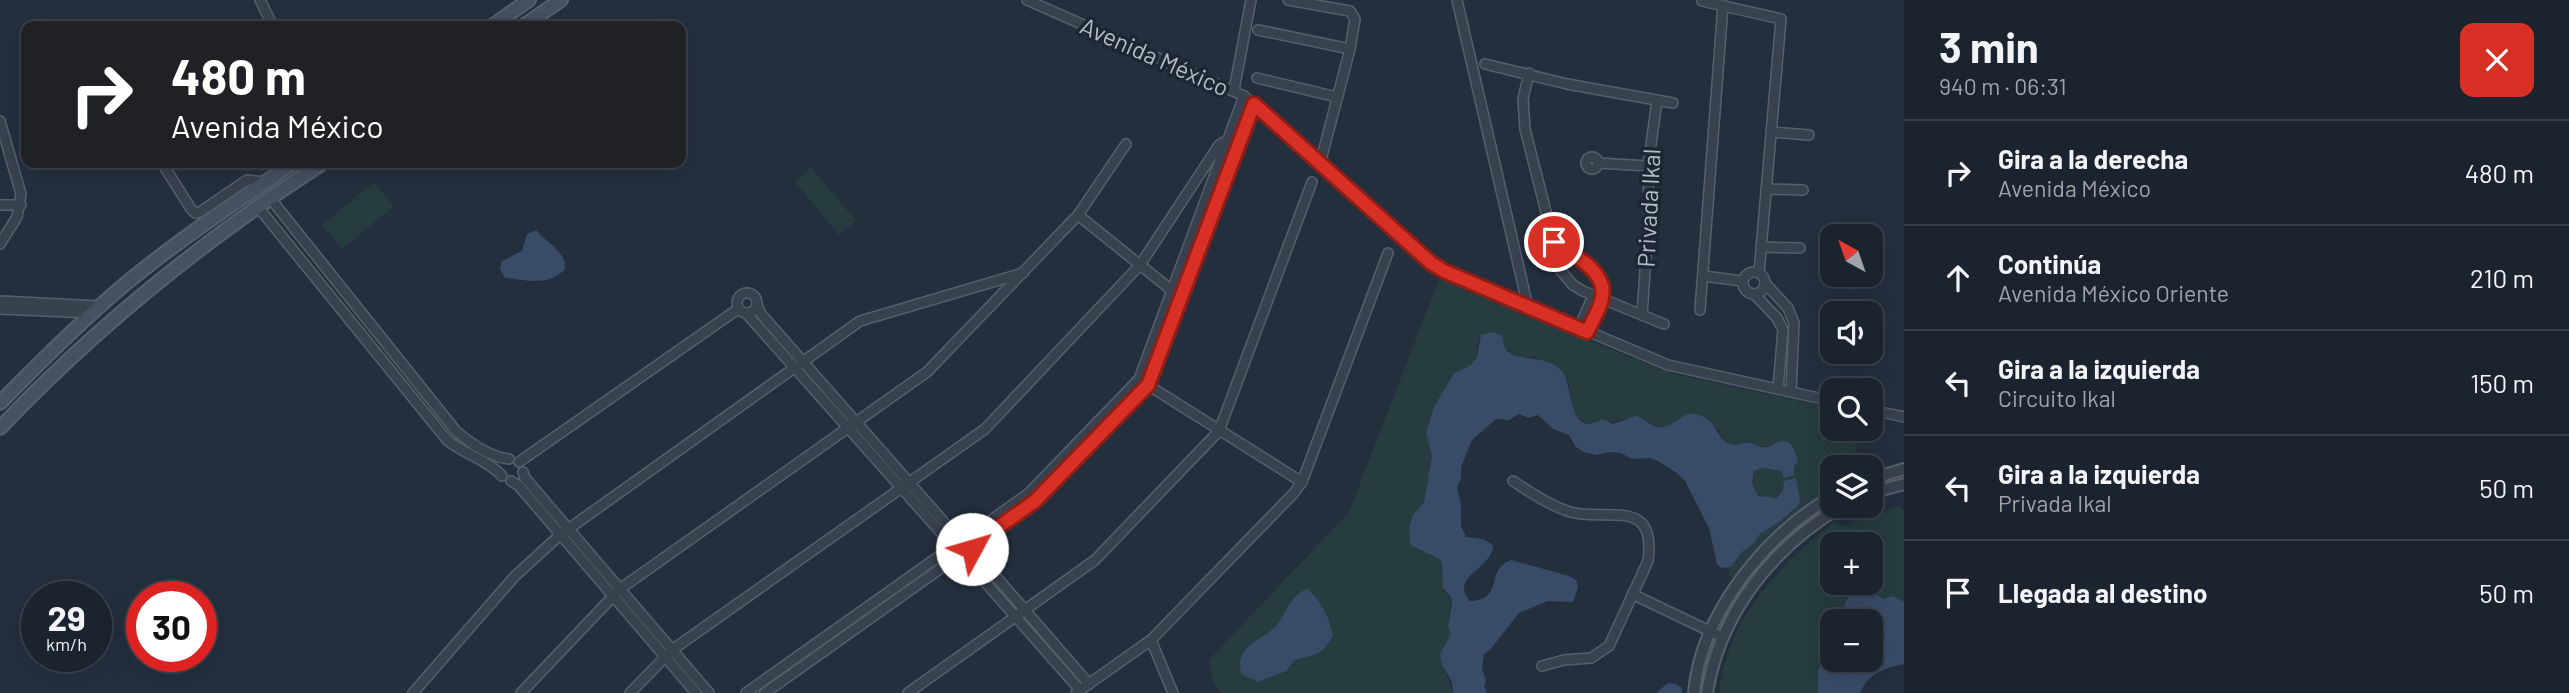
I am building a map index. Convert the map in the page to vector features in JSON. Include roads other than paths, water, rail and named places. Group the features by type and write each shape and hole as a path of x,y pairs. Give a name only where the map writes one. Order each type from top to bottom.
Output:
{"main road":[{"path":"499,21 529,0"},
{"path":"530,21 561,0"},
{"path":"0,403 96,310 158,259 285,168"},
{"path":"0,428 89,339 168,272 315,168"},
{"path":"158,259 168,272"}],"street":[{"path":"260,0 270,21"},
{"name":"Avenida México","path":"1027,0 1244,96 1431,263 1444,271 1668,365 1820,398"},
{"path":"1234,90 1251,0"},
{"path":"1288,0 1350,11 1355,19 1350,49 1320,164"},
{"path":"1457,0 1528,307"},
{"path":"1702,1 1781,19 1759,272"},
{"path":"1700,310 1723,5"},
{"path":"1258,30 1350,49"},
{"path":"1485,64 1567,84 1673,103"},
{"path":"1529,73 1522,115 1561,271 1573,285 1664,324"},
{"path":"1257,78 1338,97"},
{"path":"765,693 960,556 969,554 972,547 1035,501 1148,385 1217,168 1244,96"},
{"name":"Privada Ikal","path":"1642,315 1648,166 1657,101"},
{"path":"746,693 1029,493 1139,379 1254,104"},
{"path":"0,121 4,144 21,194 17,217 0,244"},
{"path":"1771,132 1809,135"},
{"path":"1227,140 1238,144"},
{"path":"631,693 668,653 985,429 1140,265 1219,145 1227,140"},
{"path":"521,693 616,592 927,372 1078,215 1126,144"},
{"path":"1598,163 1648,166"},
{"path":"1207,164 1217,168"},
{"path":"165,168 195,212 200,212 247,180 264,182"},
{"path":"908,693 1095,560 1219,431 1312,182"},
{"path":"1766,189 1803,190"},
{"path":"270,198 456,431 467,441 501,458 519,462"},
{"path":"0,205 21,205"},
{"path":"258,207 447,440 460,451 495,468 502,476 518,485 564,531"},
{"path":"1078,215 1176,293"},
{"path":"281,235 291,226"},
{"name":"Privada Ikal","path":"1554,242 1593,269 1601,285 1598,297"},
{"path":"1761,247 1800,248"},
{"path":"303,262 313,253"},
{"path":"800,364 742,311 737,299 745,293 754,296 761,314 800,364 957,542 960,556 1078,691 1151,640 1303,482 1388,253"},
{"path":"413,693 515,576 564,531 860,321 1023,272"},
{"path":"1778,389 1783,330 1777,318 1754,294 1743,287 1746,275 1752,272 1759,272 1764,277 1765,284 1788,308 1794,323 1791,392"},
{"path":"1703,276 1743,281"},
{"path":"1754,294 1759,293 1765,284"},
{"path":"1583,330 1598,297"},
{"path":"0,301 35,307"},
{"path":"519,462 742,311 755,309 757,305"},
{"path":"0,309 35,307 96,310"},
{"path":"376,352 386,344"},
{"path":"1139,379 1303,482"},
{"path":"1883,413 1904,417"},
{"path":"447,440 456,431"},
{"path":"502,476 501,466 509,459"},
{"path":"519,462 525,478 564,531 668,653 709,693"},
{"path":"1883,475 1904,469"},
{"path":"511,481 521,477 523,472"},
{"path":"1513,481 1549,504 1573,512 1624,514 1635,517 1647,535 1650,547 1648,561 1615,637 1602,653 1591,658 1564,660 1542,666"},
{"path":"1883,490 1904,484"},
{"path":"1694,693 1709,632 1726,599 1752,565 1790,527 1820,505"},
{"path":"1707,693 1722,637 1745,594 1760,576 1824,518"},
{"path":"957,542 972,547 1089,684"},
{"path":"1632,594 1722,637"},
{"path":"1151,640 1173,693"},
{"path":"668,653 696,693"}],"water":[{"path":"536,230 563,257 565,269 551,279 528,281 505,278 500,269 502,261 522,251 527,234"},
{"path":"1491,332 1502,335 1507,351 1513,355 1546,361 1562,371 1573,408 1583,422 1591,424 1602,419 1613,424 1635,416 1653,426 1664,427 1685,415 1694,414 1712,423 1725,442 1730,444 1751,443 1765,447 1785,441 1793,448 1798,461 1794,467 1794,475 1784,478 1781,471 1762,468 1754,471 1752,483 1758,496 1776,498 1783,491 1784,481 1796,478 1800,499 1799,505 1760,534 1731,567 1721,568 1717,564 1709,528 1685,481 1677,473 1649,458 1632,459 1621,453 1597,455 1584,452 1576,447 1569,435 1553,429 1538,415 1528,418 1519,414 1509,420 1496,419 1472,440 1461,467 1461,478 1457,487 1461,505 1461,526 1466,537 1483,539 1493,545 1487,560 1468,578 1464,585 1465,592 1470,601 1487,596 1498,570 1511,560 1569,576 1576,580 1578,587 1573,602 1548,601 1519,613 1484,654 1482,669 1487,693 1453,693 1452,682 1442,665 1440,654 1451,634 1448,626 1452,604 1451,597 1443,588 1442,562 1410,544 1409,528 1413,515 1424,502 1432,457 1426,433 1434,407 1454,373 1471,365 1477,357 1481,335"},
{"path":"1308,589 1317,599 1332,629 1333,636 1325,648 1317,654 1295,660 1286,671 1258,682 1241,674 1241,658 1246,649 1273,629 1291,601"},
{"path":"1877,595 1884,599 1893,596 1904,602 1904,664 1883,671 1883,609 1843,609 1848,597"},
{"path":"1820,667 1820,672 1880,672 1867,681 1860,693 1818,693"},
{"path":"1668,683 1682,688 1682,693 1656,693"}]}
